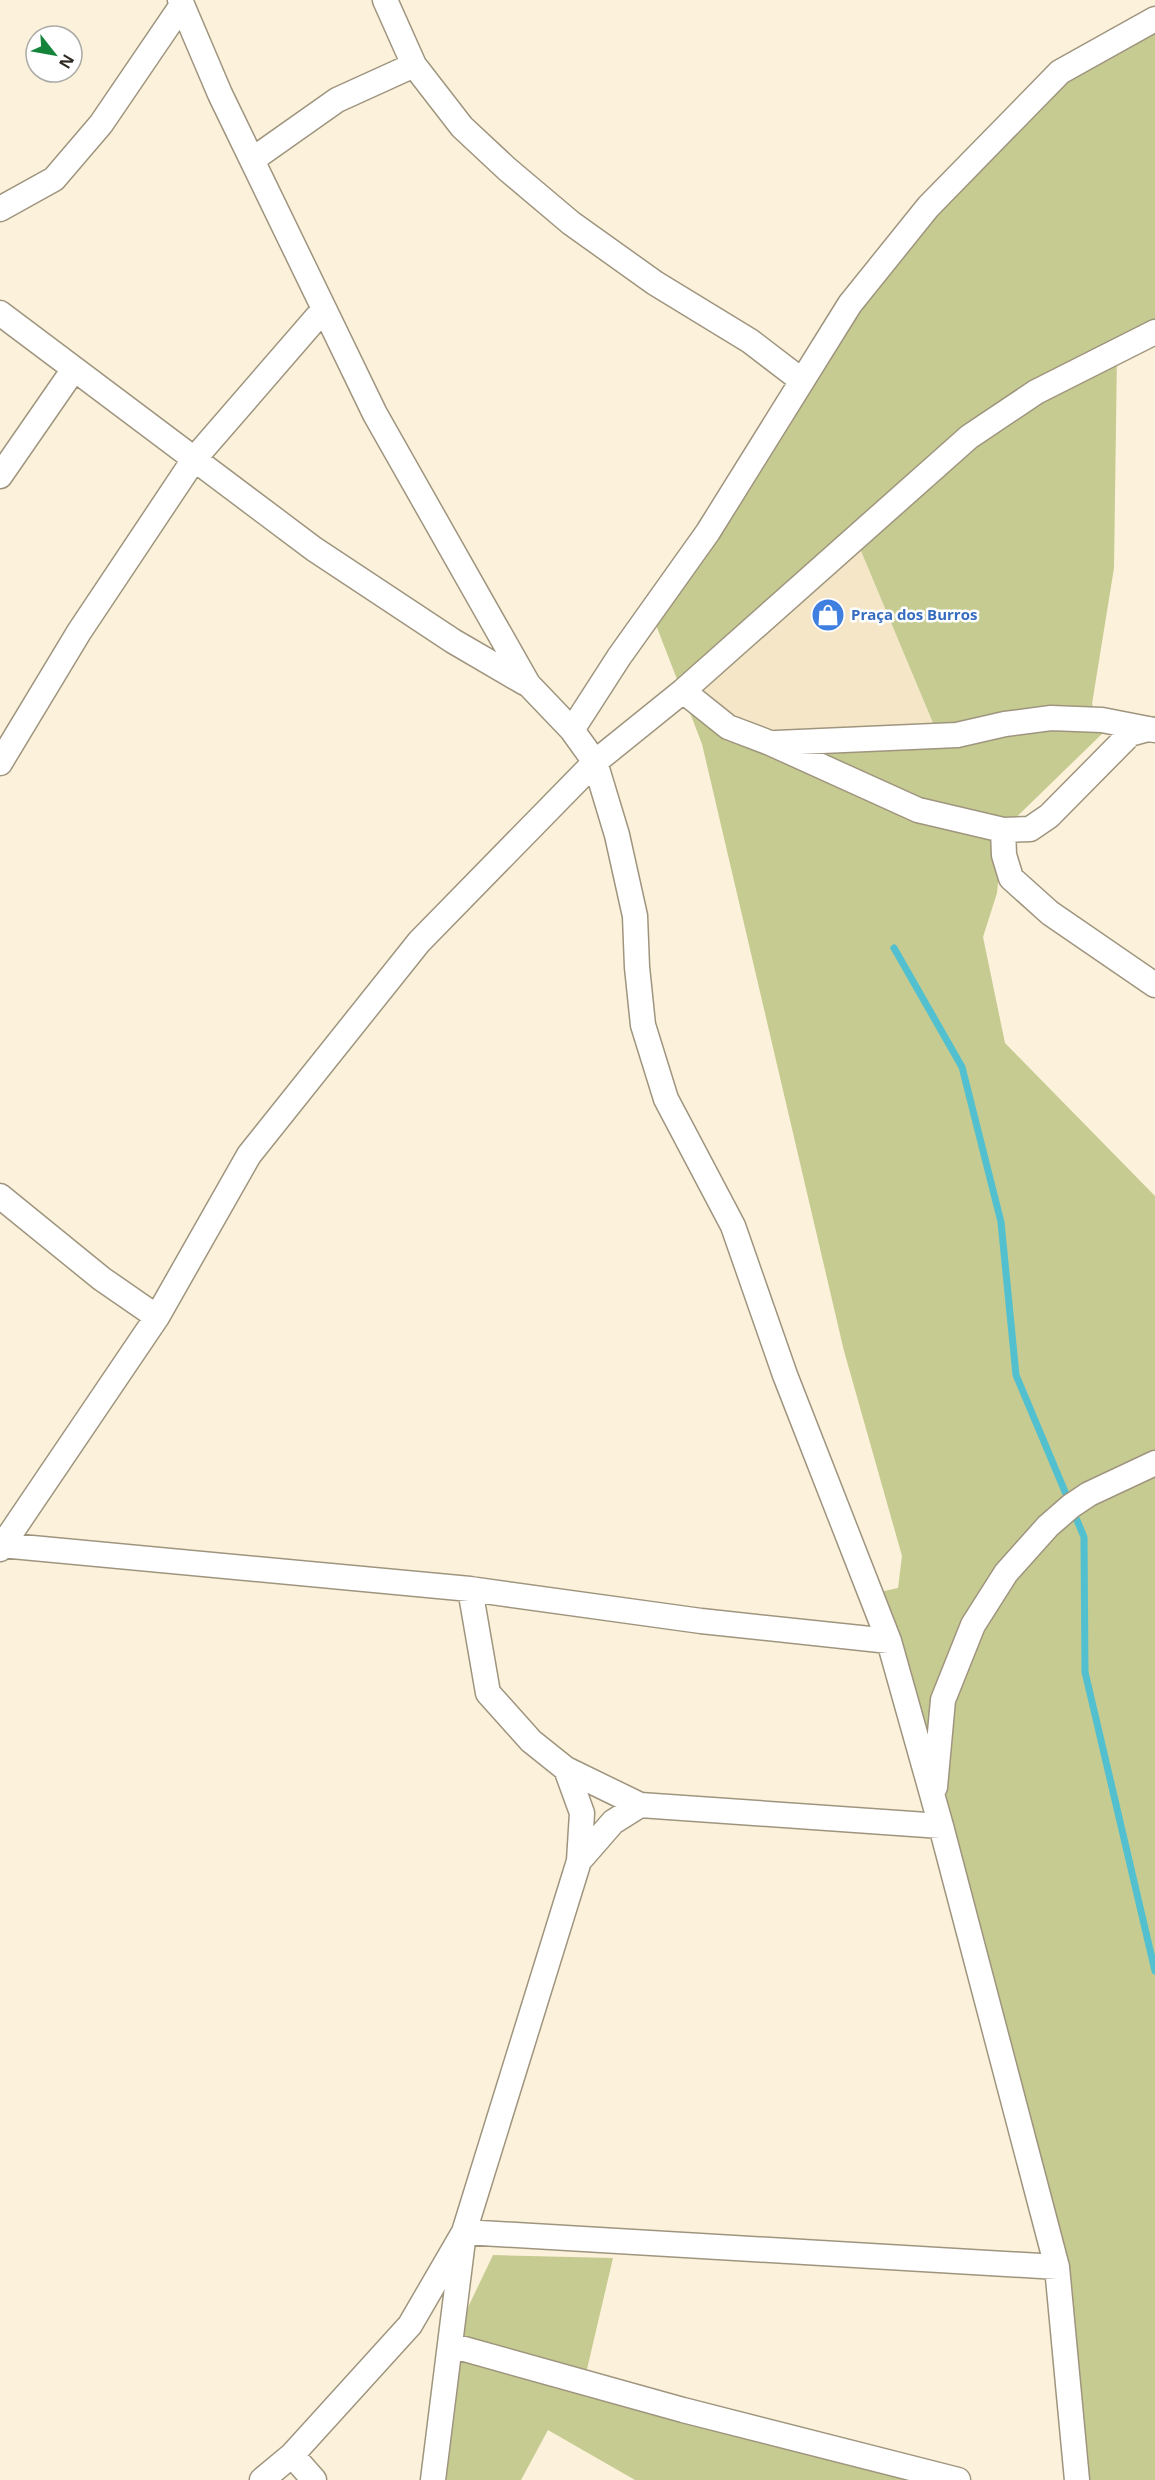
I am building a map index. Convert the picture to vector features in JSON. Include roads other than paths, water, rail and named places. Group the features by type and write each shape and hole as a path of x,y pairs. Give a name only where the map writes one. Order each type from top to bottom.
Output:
{"street":[{"path":"385,0 414,65 462,127 507,169 571,222 655,283 750,341 801,380"},
{"path":"181,2 220,94 375,414 528,684 572,730 595,762 617,835 635,916 643,1025 666,1099 733,1226 785,1375 889,1641 941,1826 1057,2267 1077,2480"},
{"path":"0,209 54,179 101,124 181,2"},
{"path":"572,730 619,657 708,532 850,304 928,207 1060,72 1155,19"},
{"path":"252,160 337,100 414,65"},
{"path":"0,763 79,632 195,459 324,309"},
{"path":"0,313 314,549 453,641 528,684"},
{"path":"889,1641 700,1620 470,1589 1,1546 157,1317 249,1155 419,942 595,762 683,691 969,437 1035,392 1155,332"},
{"path":"0,476 74,369"},
{"path":"683,691 728,727 770,743 918,810 1003,830 1030,829 1049,816 1130,734 1152,730"},
{"path":"770,743 957,735 1005,724 1051,718 1102,720 1152,730"},
{"path":"1003,830 1004,855 1011,878 1050,913 1155,985"},
{"path":"0,1196 102,1279 157,1317"},
{"path":"934,1802 944,1700 973,1625 1006,1573 1048,1526 1071,1506 1089,1494 1155,1463"},
{"path":"470,1589 488,1693 531,1741 566,1769 639,1805 941,1826"},
{"path":"433,2480 464,2232 579,1861 582,1813 566,1769"},
{"path":"579,1861 613,1822 639,1805"},
{"path":"464,2232 1057,2267"},
{"path":"262,2480 292,2455 410,2325 464,2232"},
{"path":"450,2344 683,2410 958,2480"},
{"path":"292,2455 314,2480"}],"waterway":[{"path":"894,948 962,1067 1001,1222 1016,1375 1084,1537 1085,1672 1155,1971"}],"place":[{"name":"Praça dos Burros","path":"828,615"}]}
